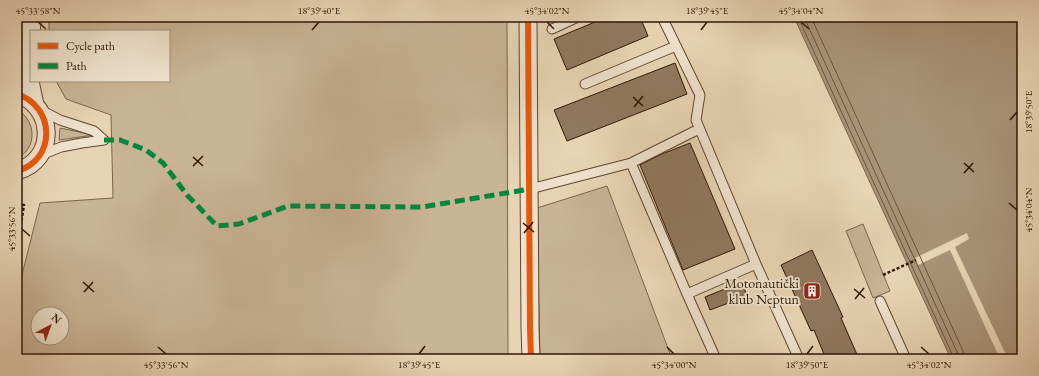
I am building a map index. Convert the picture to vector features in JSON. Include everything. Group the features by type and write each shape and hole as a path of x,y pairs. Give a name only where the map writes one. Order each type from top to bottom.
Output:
{"street":[{"path":"17,26 19,17"},
{"path":"31,30 33,17"},
{"path":"528,17 531,359"},
{"path":"30,47 30,81"},
{"path":"19,174 33,164 40,155 45,144 47,132 44,120 37,107 30,82"},
{"path":"17,94 30,100 37,107"}],"lane":[{"path":"552,28 578,17"},
{"path":"662,17 700,95 696,120 699,129 756,264 799,359"},
{"path":"585,84 676,46"},
{"path":"37,107 60,120 94,130 104,140 61,147 40,155"},
{"path":"530,189 631,163 699,129"},
{"path":"631,163 716,359"},
{"path":"687,294 756,264"},
{"path":"880,302 906,359"}],"path":[{"path":"17,204 24,205 17,248"},
{"path":"883,275 916,260"}],"shaded area":[{"path":"49,17 507,17 508,359 17,359 17,295 40,203 113,198 111,115 66,99 57,82 170,82 170,30 49,30"},
{"path":"17,110 28,120 32,134 29,148 24,154 17,158"},
{"path":"60,128 94,135 59,140"},
{"path":"607,186 672,359 540,359 537,208"},
{"path":"863,224 890,291 873,298 846,231"}],"water":[{"path":"794,17 1022,17 1022,359 951,359"}],"pier":[{"path":"967,233 969,239 955,247 1008,359 1000,359 950,250 918,265 915,258"}],"building":[{"path":"607,17 640,17 648,36 567,70 554,39"},
{"path":"675,63 687,94 567,141 554,110"},
{"path":"690,143 735,249 683,270 640,165 662,154"},
{"name":"Motonautički klub Neptun","path":"812,250 843,317 841,318 859,359 826,359 814,330 811,331 781,265"},
{"path":"742,282 747,296 710,310 705,297"}],"marked path":[{"path":"104,140 120,140 146,150 163,163 187,195 217,226 239,224 288,206 422,207 530,189"}],"cycle path":[{"path":"528,17 531,359"},
{"path":"17,94 30,100 39,110 44,121 46,133 45,145 39,156 30,165 17,171"}],"place":[{"name":"Motonautički klub Neptun","path":"812,291"}]}
